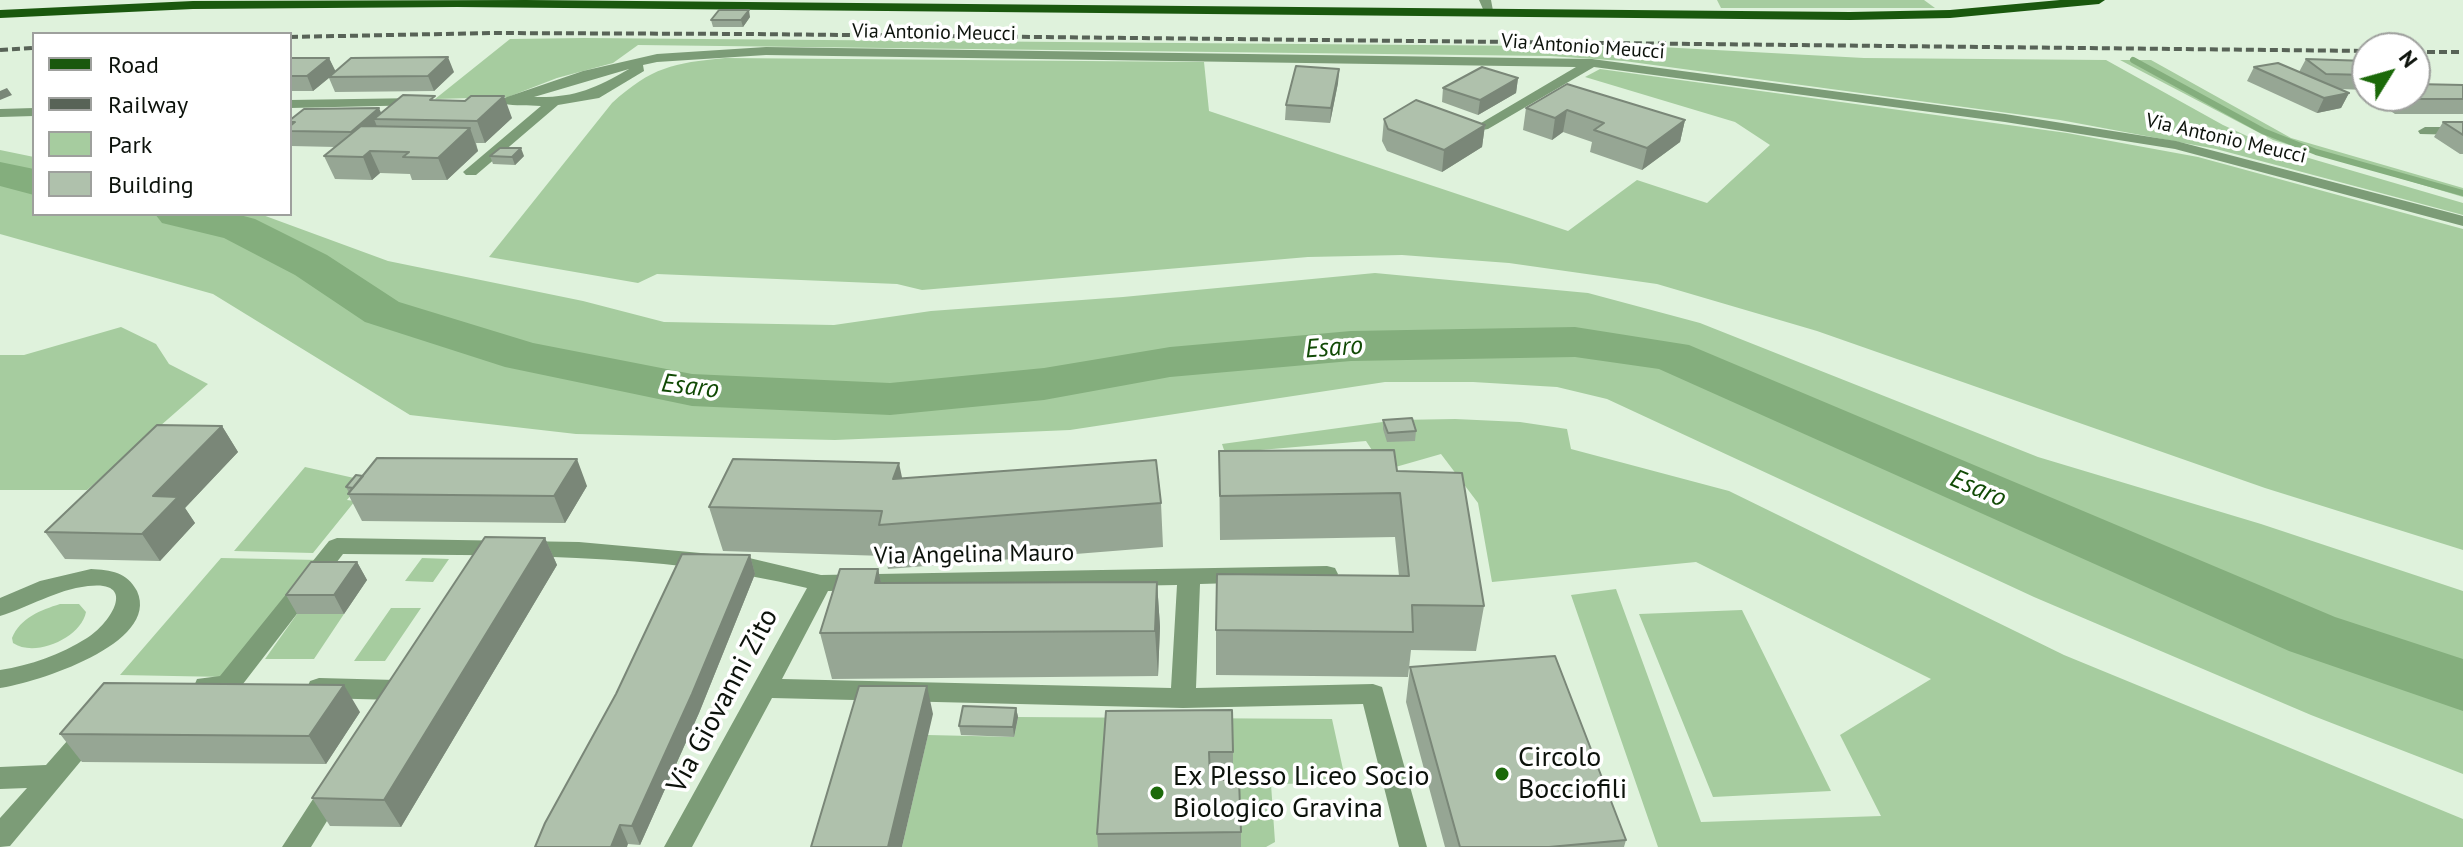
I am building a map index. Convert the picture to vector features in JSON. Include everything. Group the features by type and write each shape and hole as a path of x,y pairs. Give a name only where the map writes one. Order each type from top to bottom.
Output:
{"main road":[{"path":"0,14 193,5 754,3 1487,6 1950,14 2099,0"}],"street":[{"name":"Via Antonio Meucci","path":"685,54 766,51 1592,63 1990,115 2176,145 2463,221"},
{"path":"509,101 611,68 685,54"},
{"path":"494,101 554,102 594,95 642,67 685,54"},
{"path":"1483,126 1592,63"},
{"path":"292,104 431,102"},
{"path":"471,172 554,102"},
{"path":"0,113 32,112"},
{"path":"2425,131 2463,131"},
{"name":"Via Angelina Mauro","path":"227,686 337,546 579,550 730,564 821,583 1327,574"},
{"path":"469,574 485,548"},
{"path":"0,608 22,595 60,581 89,577 113,581 125,589 128,596 127,608 115,627 96,644 66,661 31,674 1,680"},
{"path":"1183,698 1189,578"},
{"name":"Via Giovanni Zito","path":"678,847 821,583"},
{"path":"379,716 412,664"},
{"path":"185,685 257,687"},
{"path":"302,688 396,690"},
{"path":"765,688 1183,698 1373,694 1413,847"},
{"path":"0,838 110,708"},
{"path":"296,847 346,768"},
{"path":"0,778 53,776"}],"green space":[{"path":"1717,0 1924,0 1935,8 1721,8"},
{"path":"510,39 1660,47 1864,58 2106,60 2223,125 2271,147 2463,203 2463,215 2216,149 2060,120 1624,61 1550,56 638,45 613,63 557,78 508,97 435,99"},
{"path":"725,58 1204,62 1209,111 1568,231 1637,180 1707,203 1770,145 1735,122 1585,77 1600,69 2067,133 2198,157 2463,229 2463,550 2265,488 1817,331 1657,284 1509,263 1402,255 1308,257 922,290 897,284 657,274 638,283 489,257 612,103 626,91 664,69"},
{"path":"2120,60 2151,60 2291,138 2463,188 2463,197 2273,140"},
{"path":"0,150 32,157 32,216 265,216 388,261 583,301 664,322 834,325 931,311 1123,297 1375,273 1588,293 1700,323 2038,457 2261,524 2463,591 2463,774 2311,715 2034,597 1607,399 1557,387 1473,382 1385,382 1070,430 835,440 576,434 410,415 213,294 0,234"},
{"path":"121,327 156,344 169,364 208,384 87,490 0,490 0,355 24,355"},
{"path":"1397,420 1520,422 1567,429 1571,449 1729,491 2064,655 2463,819 2463,847 1658,847 1571,595 1616,589 1701,822 1881,816 1840,735 1931,679 1696,562 1492,582 1478,503 1441,454 1385,470 1366,441 1225,453 1222,444"},
{"path":"305,467 363,480 347,500 355,501 313,553 234,551"},
{"path":"221,558 319,560 227,677 120,675"},
{"path":"422,558 449,559 433,582 405,581"},
{"path":"60,604 79,604 86,612 76,630 44,647 22,647 13,643 12,638 26,620"},
{"path":"391,608 421,608 385,661 354,661"},
{"path":"1742,610 1831,791 1713,797 1639,614"},
{"path":"297,614 344,614 314,659 265,659"},
{"path":"1018,717 1332,719 1346,783 1271,784 1275,842 1266,847 1240,847 1218,816 1209,795 1210,784 1232,738 1101,847 902,847 928,735 1014,737"}],"building":[{"path":"719,10 749,10 741,20 711,20"},
{"path":"448,57 428,76 329,77 351,58"},
{"path":"292,58 329,58 307,76 292,76"},
{"path":"2306,59 2351,60 2351,75 2326,74"},
{"path":"2278,63 2349,93 2324,98 2254,67"},
{"path":"1296,66 1339,69 1331,108 1286,105"},
{"path":"1482,67 1518,78 1480,100 1443,88"},
{"path":"1567,84 1685,120 1647,148 1594,130 1604,123 1567,110 1555,118 1526,108"},
{"path":"2431,84 2463,85 2463,99 2431,99"},
{"path":"403,95 465,101 471,96 504,96 477,121 374,119"},
{"path":"1416,100 1485,125 1444,150 1388,129 1384,119"},
{"path":"379,108 351,132 292,131 295,122 292,118 304,109"},
{"path":"2443,122 2463,122 2463,135"},
{"path":"361,126 470,128 438,158 403,157 409,152 370,151 363,157 324,156"},
{"path":"500,148 521,148 512,157 490,156"},
{"path":"1412,418 1416,431 1388,433 1383,420"},
{"path":"157,425 222,426 153,496 178,497 142,534 45,532"},
{"path":"1394,450 1397,471 1462,473 1484,606 1412,605 1413,632 1216,630 1217,574 1409,576 1400,493 1220,496 1219,451"},
{"path":"377,458 577,459 554,496 348,494"},
{"path":"733,459 899,463 893,479 1156,460 1161,503 879,525 882,511 709,507"},
{"path":"356,475 363,476 353,488 346,487"},
{"path":"485,537 545,538 384,800 312,798"},
{"path":"682,554 750,555 632,826 620,825 611,847 535,847 616,694"},
{"path":"311,562 357,562 334,595 286,595"},
{"path":"840,569 878,569 875,583 1157,582 1155,631 820,633"},
{"name":"Circolo Bocciofili","path":"1555,656 1626,840 1549,847 1460,847 1410,667"},
{"path":"104,683 344,685 309,736 60,734"},
{"path":"859,686 927,686 888,847 811,847"},
{"path":"963,706 1016,708 1013,727 959,726"},
{"name":"Ex Plesso Liceo Socio Biologico Gravina","path":"1232,710 1233,752 1209,752 1210,780 1239,780 1241,832 1097,834 1106,711"}],"waterway":[{"path":"2133,60 2263,131 2316,152 2463,193"},
{"name":"Esaro","path":"0,174 32,182"},
{"name":"Esaro","path":"186,216 239,228 311,265 382,312 523,356 692,390 890,399 1044,384 1170,362 1351,346 1575,342 1671,356 2312,634 2463,685"}],"railway":[{"path":"292,37 491,33 751,34 2351,51"},
{"path":"0,50 32,48"},
{"path":"2431,52 2463,52"}],"place":[{"name":"Circolo Bocciofili","path":"1502,774"},
{"name":"Ex Plesso Liceo Socio Biologico Gravina","path":"1157,793"}]}
